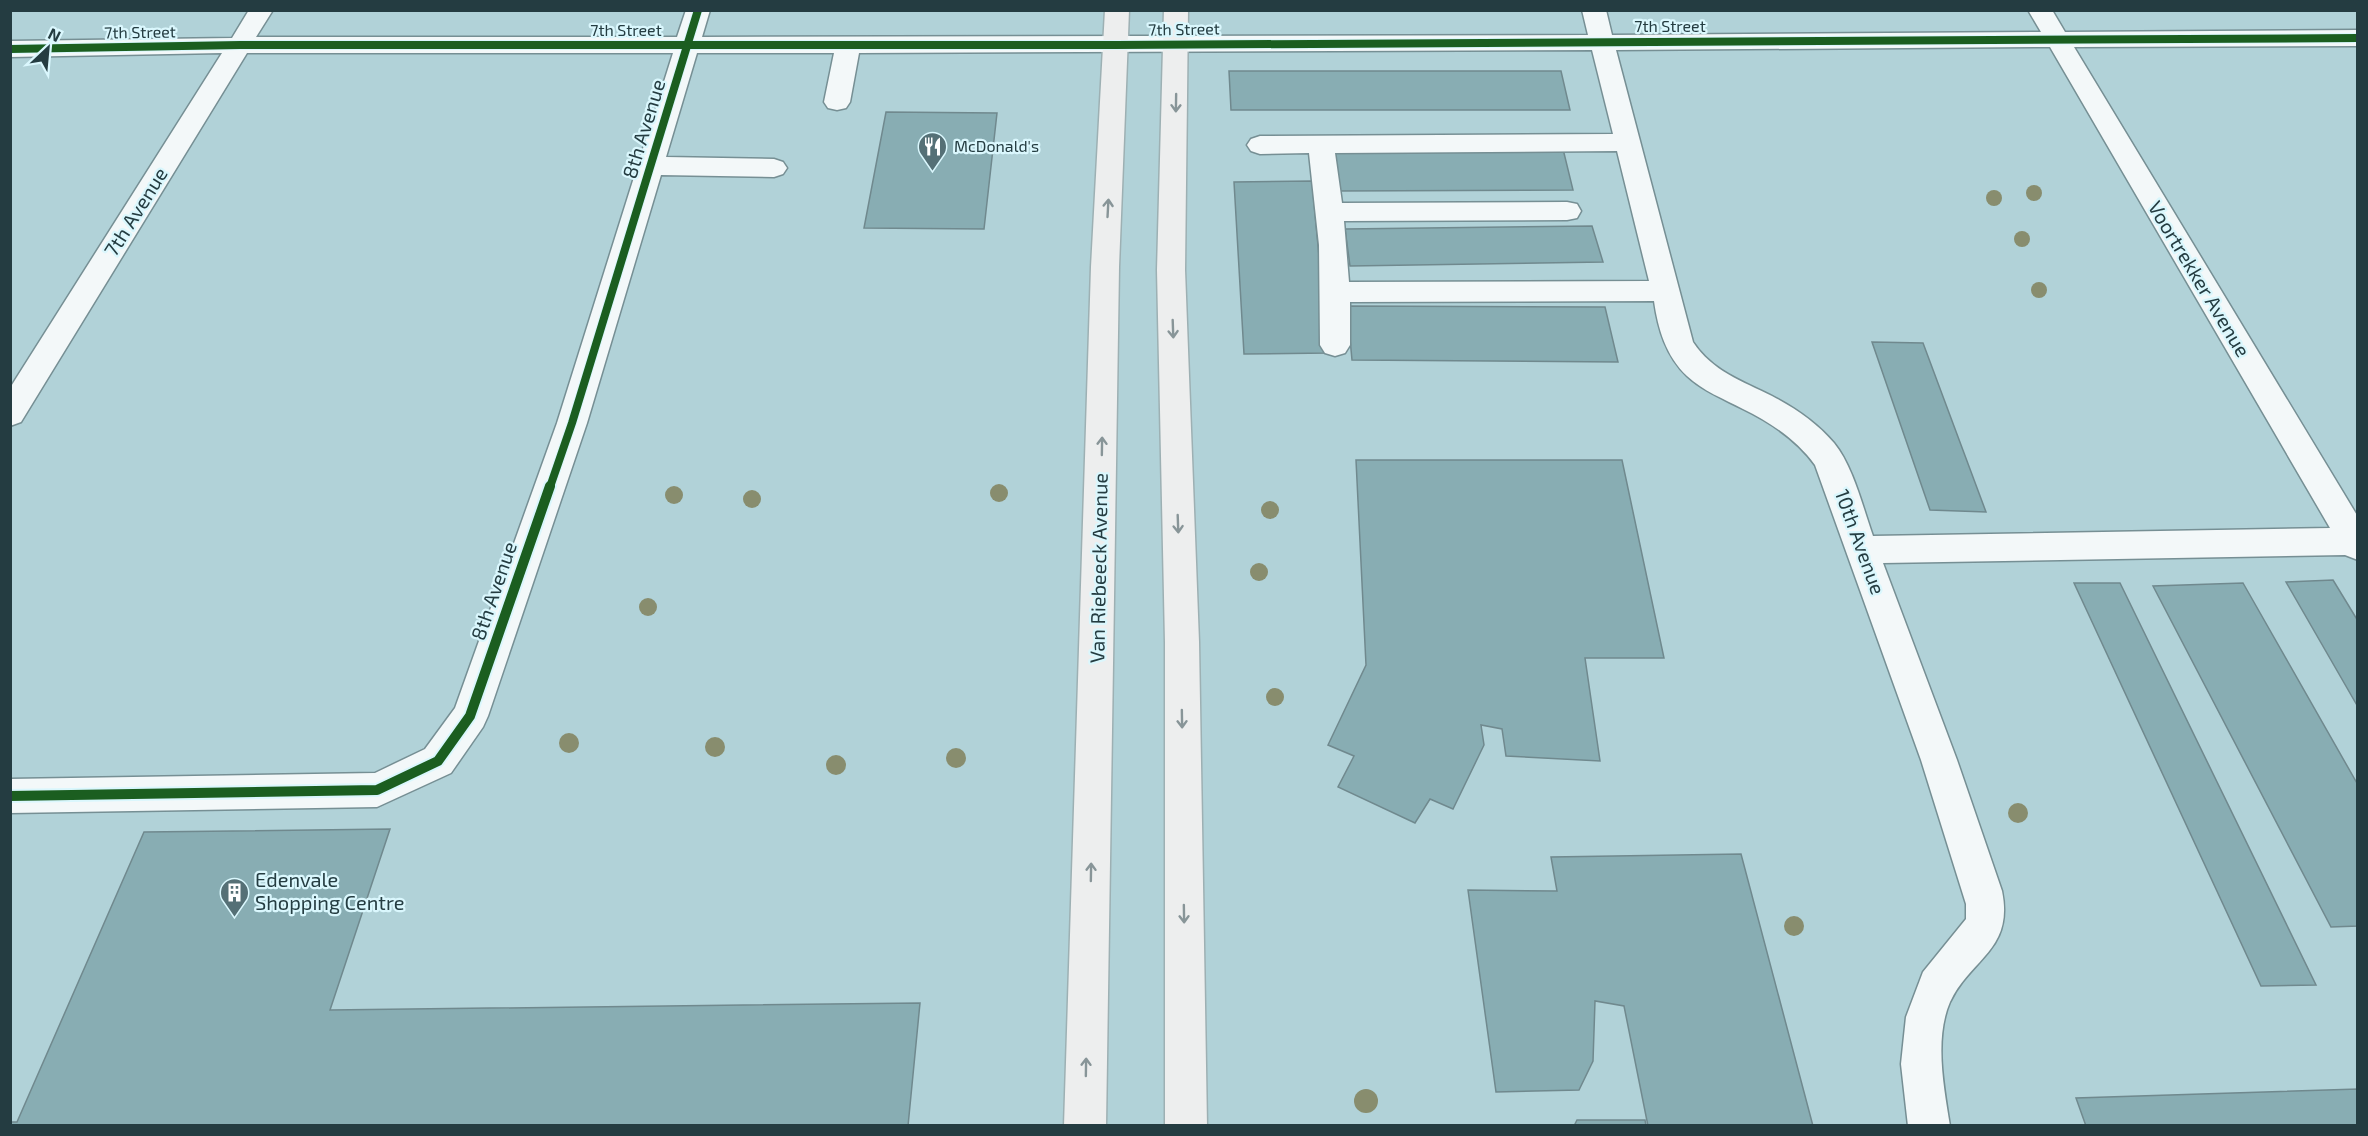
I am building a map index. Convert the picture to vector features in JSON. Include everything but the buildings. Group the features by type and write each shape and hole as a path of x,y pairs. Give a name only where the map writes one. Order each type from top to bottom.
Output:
{"main road":[{"name":"Van Riebeeck Avenue","path":"1085,1125 1106,267 1117,10"},
{"path":"1176,10 1178,44 1172,270 1182,642 1186,1125"}],"street":[{"name":"7th Avenue","path":"10,414 261,10"},
{"name":"8th Avenue","path":"10,796 377,790 438,761 470,716 572,423 698,10"},
{"name":"10th Avenue","path":"1594,10 1666,291 1673,329 1682,349 1694,366 1708,378 1764,405 1801,430 1821,448 1829,460 1958,813 1983,891 1986,908 1983,928 1945,974 1931,1001 1923,1042 1922,1066 1922,1084 1929,1125"},
{"name":"Voortrekker Avenue","path":"2040,10 2356,544"},
{"name":"7th Street","path":"10,49 240,45 1116,45 2358,38"},
{"path":"837,102 848,45"},
{"path":"1260,146 1628,142"},
{"path":"1321,145 1331,212 1337,292 1335,345"},
{"path":"652,165 774,168"},
{"path":"1331,212 1567,211"},
{"path":"1337,292 1666,291"},
{"path":"1863,550 2356,544"}],"cycle path":[{"path":"10,796 377,790 438,761 470,716 572,423 698,10"},
{"path":"10,49 240,45 1116,45 2358,38"}],"place":[{"name":"McDonald's","path":"933,172"},
{"name":"Edenvale Shopping Centre","path":"234,918"}]}
